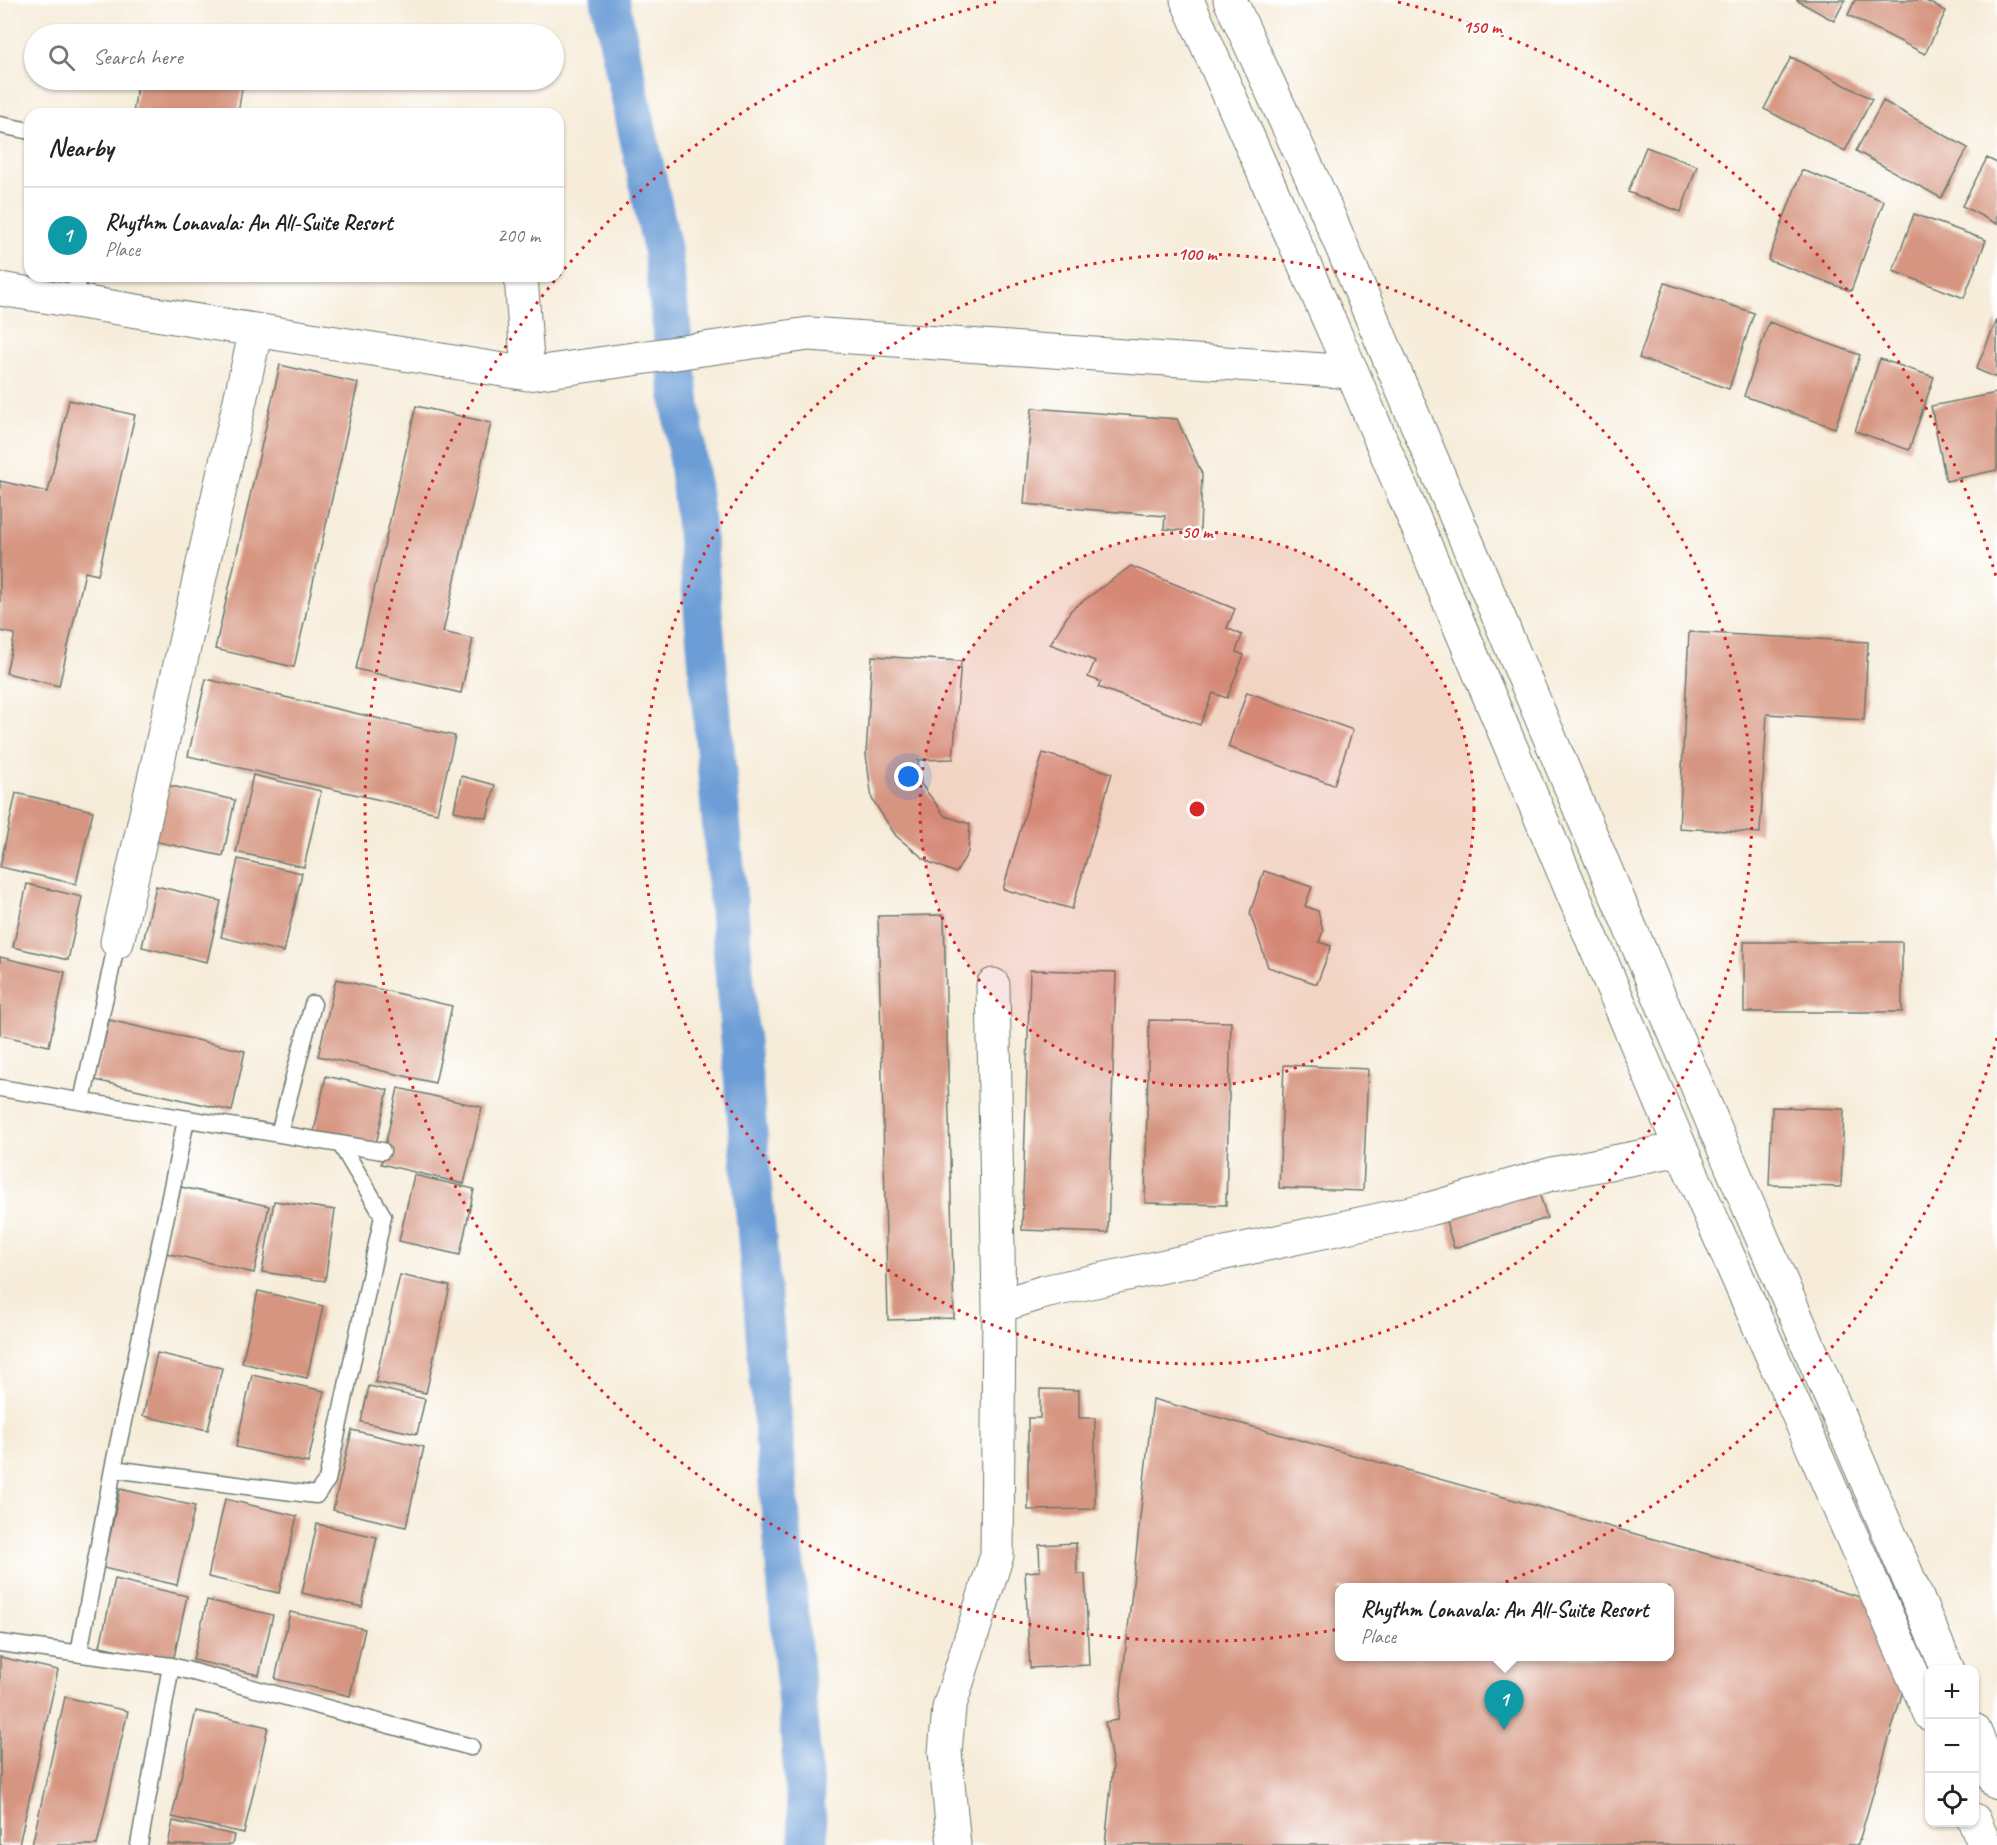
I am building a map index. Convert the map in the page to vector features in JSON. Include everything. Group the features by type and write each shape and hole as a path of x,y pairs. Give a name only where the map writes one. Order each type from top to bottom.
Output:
{"main road":[{"path":"1187,0 1352,372 1681,1149 1925,1705"},
{"path":"1230,0 1327,211 1704,1102 1946,1665"},
{"path":"521,282 528,374"},
{"path":"0,290 76,289 256,330 528,374 809,334 1352,372"},
{"path":"117,942 256,330"},
{"path":"954,1845 945,1752 949,1708 997,1555 999,1306 993,985"},
{"path":"999,1306 1044,1292 1429,1209 1552,1174 1681,1149"},
{"path":"1979,1742 1997,1783"},
{"path":"1977,1827 1985,1845"}],"lane":[{"path":"0,125 24,130"},
{"path":"82,1101 117,942"},
{"path":"279,1134 313,1004"},
{"path":"0,1088 382,1151"},
{"path":"79,1653 113,1469 186,1120"},
{"path":"113,1469 316,1495 327,1480 383,1216 341,1144"},
{"path":"0,1643 171,1666 471,1747"},
{"path":"139,1845 171,1666"}],"building":[{"path":"1796,0 1845,0 1834,21"},
{"path":"1855,0 1924,0 1946,11 1925,54 1848,15"},
{"path":"1791,57 1872,99 1845,151 1764,109"},
{"path":"137,90 242,90 239,108 134,108"},
{"path":"1883,101 1968,148 1941,198 1856,151"},
{"path":"1646,147 1697,166 1681,212 1628,192"},
{"path":"1987,158 1997,163 1997,224 1962,206"},
{"path":"1802,170 1884,201 1851,291 1768,260"},
{"path":"1914,214 1986,240 1964,298 1893,271"},
{"path":"1665,283 1754,313 1729,389 1639,358"},
{"path":"1997,320 1997,378 1976,369"},
{"path":"1769,322 1860,355 1835,428 1744,396"},
{"path":"1880,359 1934,377 1909,450 1855,431"},
{"path":"280,365 358,383 294,667 215,649"},
{"path":"1997,393 1997,470 1946,481 1931,406"},
{"path":"69,400 135,415 98,575 85,572 59,686 6,673 15,634 0,631 0,481 48,492"},
{"path":"416,406 491,423 443,632 473,639 461,693 356,669"},
{"path":"1032,408 1177,419 1202,474 1200,532 1164,529 1165,516 1024,504"},
{"path":"1131,566 1235,609 1227,628 1242,635 1236,652 1244,655 1227,698 1213,693 1200,725 1098,687 1101,682 1088,677 1095,661 1050,644 1071,610"},
{"path":"1689,632 1868,642 1864,720 1767,714 1760,833 1679,828"},
{"path":"872,656 961,661 953,759 918,760 921,784 945,816 970,824 968,852 956,873 927,861 896,836 872,799 866,755"},
{"path":"206,679 455,736 437,813 188,756"},
{"path":"1247,692 1353,730 1334,785 1228,747"},
{"path":"1043,753 1112,773 1072,909 1003,889"},
{"path":"253,775 321,791 304,867 236,852"},
{"path":"461,776 495,785 487,818 454,811"},
{"path":"167,785 235,800 223,856 153,841"},
{"path":"16,793 93,811 76,884 0,867"},
{"path":"238,859 302,873 284,952 221,937"},
{"path":"1264,871 1312,887 1305,906 1318,911 1323,931 1319,942 1331,946 1317,984 1268,967 1250,913"},
{"path":"27,884 82,897 68,960 13,947"},
{"path":"156,886 221,901 207,962 142,947"},
{"path":"944,915 954,1318 888,1320 878,916"},
{"path":"1744,942 1902,942 1902,1012 1744,1012"},
{"path":"0,957 65,972 49,1046 0,1035"},
{"path":"1030,970 1116,972 1108,1233 1022,1230"},
{"path":"336,979 452,1006 435,1083 318,1056"},
{"path":"109,1020 245,1051 232,1111 95,1080"},
{"path":"1149,1020 1231,1022 1226,1205 1145,1203"},
{"path":"1284,1065 1368,1069 1363,1191 1279,1188"},
{"path":"326,1076 388,1090 375,1149 313,1136"},
{"path":"398,1088 482,1107 464,1184 381,1164"},
{"path":"1772,1107 1844,1109 1841,1187 1769,1185"},
{"path":"414,1175 474,1189 460,1255 399,1241"},
{"path":"181,1187 269,1206 254,1273 166,1253"},
{"path":"1538,1189 1547,1218 1454,1248 1445,1218"},
{"path":"274,1201 335,1210 325,1281 262,1272"},
{"path":"400,1275 450,1286 426,1393 375,1382"},
{"path":"258,1291 323,1306 307,1378 242,1363"},
{"path":"157,1353 222,1368 208,1430 143,1416"},
{"path":"252,1375 324,1391 308,1463 236,1447"},
{"path":"369,1386 425,1399 417,1434 361,1422"},
{"path":"1040,1389 1079,1390 1079,1418 1095,1418 1095,1509 1028,1510 1028,1418 1040,1418"},
{"path":"1153,1399 1925,1615 1858,1845 1105,1845 1113,1767 1105,1722 1118,1720"},
{"path":"352,1430 424,1447 406,1527 333,1510"},
{"path":"120,1489 195,1506 177,1585 103,1568"},
{"path":"225,1499 297,1516 279,1593 208,1577"},
{"path":"317,1524 377,1537 362,1607 302,1593"},
{"path":"1076,1543 1077,1574 1085,1574 1089,1665 1030,1668 1025,1572 1040,1571 1039,1545"},
{"path":"115,1579 187,1596 173,1662 100,1646"},
{"path":"207,1600 273,1615 259,1675 193,1660"},
{"path":"290,1612 365,1629 350,1696 275,1679"},
{"path":"0,1657 58,1670 19,1845 0,1845"},
{"path":"65,1697 128,1711 97,1845 32,1845"},
{"path":"196,1711 268,1727 244,1833 172,1817"},
{"path":"173,1821 234,1835 232,1845 168,1845"}],"waterway":[{"path":"610,0 662,249 696,528 809,1845"}],"place":[{"name":"Rhythm Lonavala: An All-Suite Resort","path":"1504,1730"}]}
